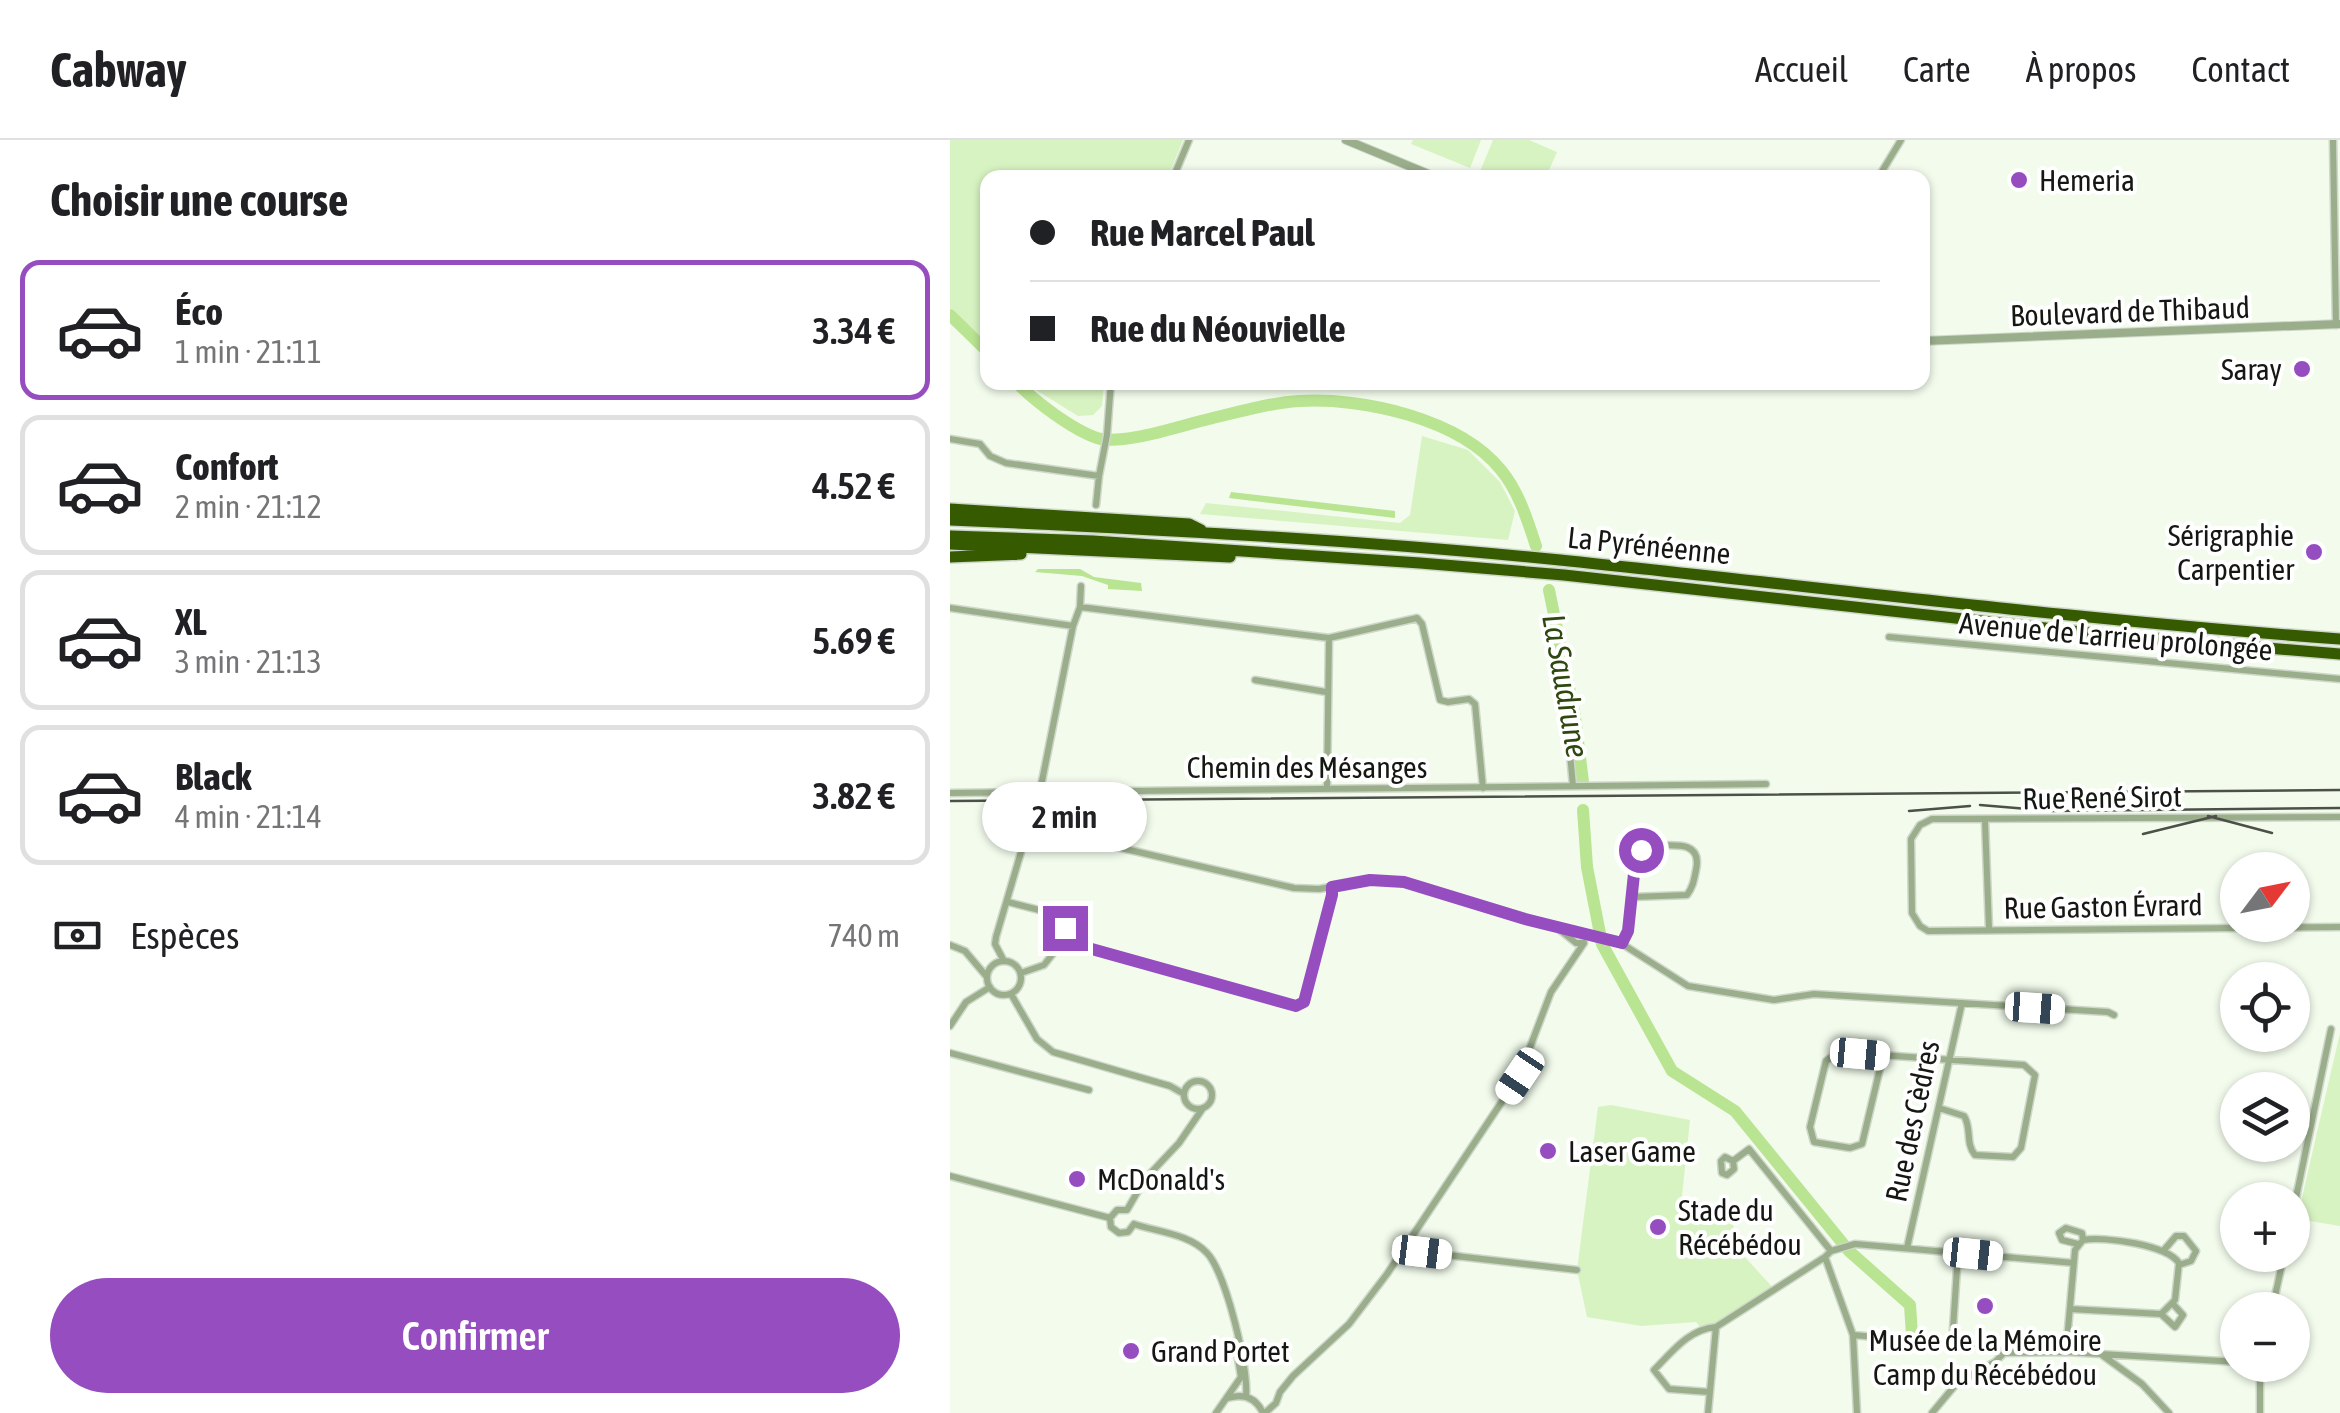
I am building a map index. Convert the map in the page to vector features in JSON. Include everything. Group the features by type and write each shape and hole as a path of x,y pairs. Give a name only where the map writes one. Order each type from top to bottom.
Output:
{"highway":[{"path":"950,506 1190,524 1204,532"},
{"name":"La Pyrénéenne","path":"950,520 1204,532 1542,558 2032,614 2340,640"},
{"name":"La Pyrénéenne","path":"950,536 1312,555 1564,575 2069,632 2340,654"},
{"path":"950,544 1303,561 1312,555"},
{"path":"950,557 1072,554 1083,550"}],"street":[{"path":"1176,170 1189,140"},
{"path":"1346,140 1419,170"},
{"path":"1883,170 1901,140"},
{"path":"2333,140 2338,325"},
{"name":"Boulevard de Thibaud","path":"1930,342 2338,325"},
{"path":"1096,505 1110,390"},
{"path":"950,438 980,444 990,456 1006,463 1100,476"},
{"path":"1040,791 1081,586"},
{"path":"1080,606 1329,638 1417,618 1440,700 1469,699 1475,704 1483,788"},
{"path":"950,608 1073,626"},
{"name":"Avenue de Larrieu prolongée","path":"1889,637 2340,680"},
{"path":"1327,789 1329,638"},
{"path":"1255,680 1326,692"},
{"path":"1564,690 1574,786"},
{"name":"Chemin des Mésanges","path":"950,792 1766,784"},
{"path":"1004,962 995,944 996,937 1032,815"},
{"name":"Rue René Sirot","path":"1911,876 1911,840 1914,830 1925,821 2340,817"},
{"path":"1985,820 1990,930"},
{"path":"1030,827 1307,890 1370,880 1404,882 1540,922 1581,940 1606,938 1622,943 1688,986 1774,1000 1814,994 2114,1015"},
{"path":"1622,943 1628,931 1636,855 1648,846 1688,846 1695,850 1698,859 1688,895 1633,897"},
{"name":"Rue Gaston Évrard","path":"1911,876 1912,913 1928,931 2340,928"},
{"path":"1063,941 1296,1006 1304,1002 1332,887"},
{"path":"1008,902 1063,920 1063,941 1044,966 1021,974"},
{"path":"1227,1399 1246,1396 1257,1402 1264,1413 1276,1403 1292,1376 1350,1324 1520,1076 1543,1009 1581,940"},
{"path":"950,945 965,950 988,978 990,987 1001,995 1019,988 1021,974 1014,965 1004,962 991,968 988,978"},
{"path":"950,1026 966,1002 990,987"},
{"path":"1011,994 1037,1040 1053,1052 1170,1086 1184,1094 1190,1128"},
{"name":"Rue des Cèdres","path":"1908,1248 1962,1003"},
{"path":"2299,1182 2331,1028"},
{"path":"1882,1056 1862,1144 1850,1148 1814,1142 1810,1127 1829,1057 1838,1052 2024,1065 2031,1069 2036,1082 2021,1148 2007,1159 1975,1154 1969,1146 1964,1116 1939,1108"},
{"path":"950,1053 1089,1090"},
{"path":"1127,1210 1145,1179 1212,1099 1211,1090 1201,1082 1170,1086"},
{"path":"1184,1094 1188,1085"},
{"path":"1188,1105 1203,1108"},
{"path":"1733,1162 1749,1149 1832,1252 1853,1336 1857,1413"},
{"path":"950,1176 1110,1218"},
{"path":"1117,1210 1127,1210 1134,1224 1128,1232 1119,1233 1111,1227 1110,1218 1117,1210"},
{"path":"1134,1224 1184,1238 1207,1252 1246,1364 1246,1396"},
{"path":"2164,1250 2176,1236 2184,1236 2193,1244 2194,1258 2179,1266"},
{"path":"2066,1352 2074,1264 2080,1242 2127,1242 2164,1250 2176,1258 2178,1294 2161,1314 2070,1309"},
{"path":"1406,1246 1422,1252 1577,1270"},
{"path":"1709,1392 1669,1389 1654,1370 1700,1328 1716,1327 1832,1252 1850,1246 1908,1248 2074,1264"},
{"path":"1952,1344 1958,1253"},
{"path":"2161,1314 2171,1326 2181,1322 2179,1308 2173,1304"},
{"path":"1216,1413 1242,1372 1232,1320"},
{"path":"1708,1413 1716,1327"},
{"path":"1853,1336 1989,1347 2004,1352 2220,1361"},
{"path":"1932,1413 1957,1383 1995,1362 2004,1352"},
{"path":"2102,1354 2142,1384 2169,1413"},
{"path":"2260,1382 2260,1413"},
{"path":"1257,1402 1279,1394"}],"shaded area":[{"path":"950,140 1183,140 1171,170 980,170 980,336 950,308"},
{"path":"1413,140 1481,140 1470,168 1411,144"},
{"path":"1493,140 1529,140 1557,152 1549,170 1481,170"},
{"path":"1036,390 1103,390 1102,406 1093,415 1078,416"},
{"path":"1422,436 1468,450 1500,482 1515,511 1508,540 1200,514 1206,503 1400,523 1410,515"},
{"path":"1231,492 1395,511 1395,518 1229,498"},
{"path":"1080,569 1094,577 1141,583 1142,591 1108,589 1108,585 1082,576 1035,572"},
{"path":"2340,1033 2340,1226 2310,1221 2310,1182 2306,1182"},
{"name":"Stade du Récébédou","path":"1611,1105 1690,1120 1682,1196 1734,1211 1733,1244 1775,1290 1716,1327 1701,1328 1696,1322 1641,1326 1587,1317 1577,1270 1598,1107"}],"waterway":[{"name":"La Saudrune","path":"950,315 980,344"},
{"name":"La Saudrune","path":"1025,390 1066,422 1108,440 1299,401 1352,403 1409,415 1461,437 1501,470 1518,497 1536,546"},
{"name":"La Saudrune","path":"1549,590 1575,717 1583,782"},
{"name":"La Saudrune","path":"1583,810 1587,867 1602,944 1672,1071 1735,1111 1849,1251 1910,1305 1912,1335"}],"railway":[{"path":"950,801 2340,790"},
{"path":"1980,805 2052,811 2340,808"},
{"path":"1909,811 1970,806"},
{"path":"2208,816 2272,833"},
{"path":"2143,834 2216,816"}],"place":[{"name":"Hemeria","path":"2019,180"},
{"name":"Saray","path":"2302,369"},
{"name":"Sérigraphie Carpentier","path":"2314,552"},
{"name":"Laser Game","path":"1548,1151"},
{"name":"McDonald's","path":"1077,1179"},
{"name":"Stade du Récébédou","path":"1658,1227"},
{"name":"Musée de la Mémoire Camp du Récébédou","path":"1985,1306"},
{"name":"Grand Portet","path":"1131,1351"}],"route":[{"path":"1065,928 1063,941 1296,1006 1304,1002 1332,887 1370,880 1404,882 1525,919 1622,943 1628,931 1636,855 1641,850"}]}
